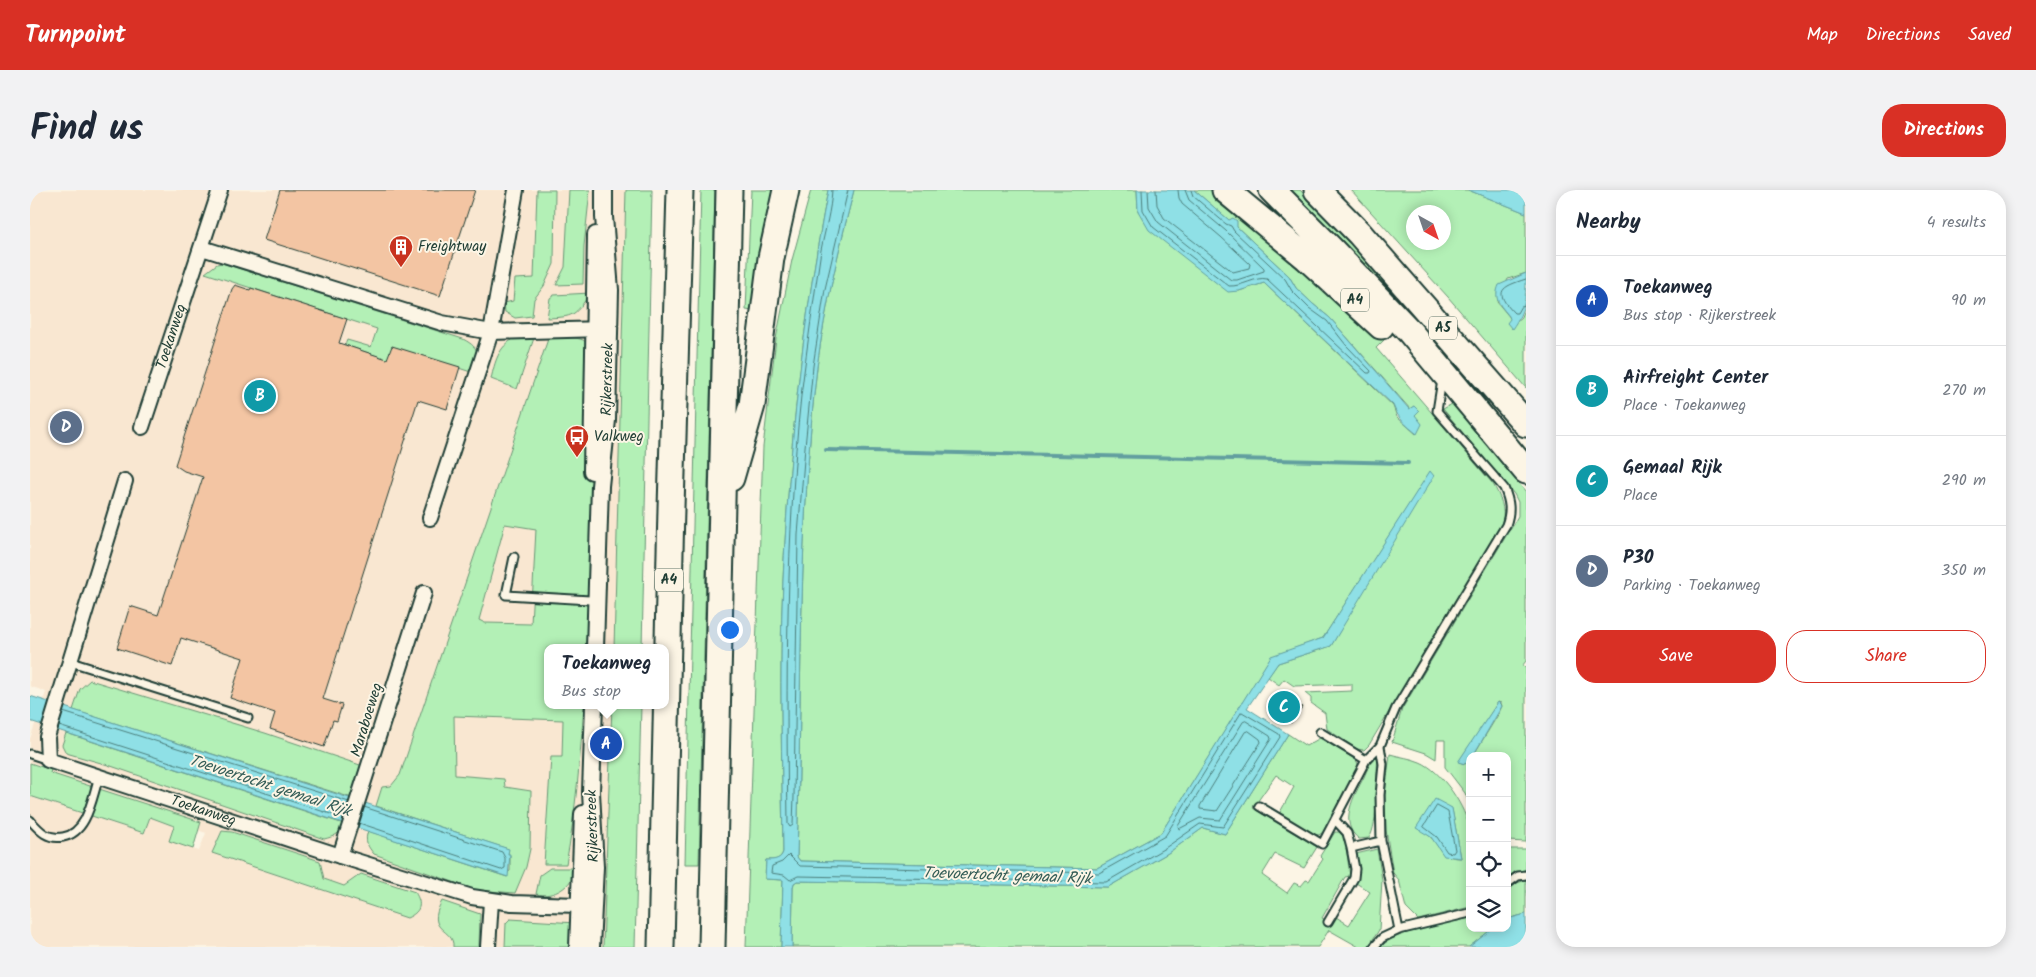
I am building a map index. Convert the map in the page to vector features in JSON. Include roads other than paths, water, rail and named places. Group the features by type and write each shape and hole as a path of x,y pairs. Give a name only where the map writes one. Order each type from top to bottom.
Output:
{"highway":[{"path":"712,947 729,190"},
{"path":"721,512 752,405 763,307 771,258 786,190"},
{"path":"763,307 803,190"},
{"name":"A4","path":"1225,190 1361,306 1441,386 1480,414"},
{"name":"A5","path":"1272,190 1410,332 1526,470"},
{"name":"A5","path":"1317,190 1359,233 1526,424"},
{"name":"A5","path":"1331,190 1359,233"},
{"name":"A4","path":"668,644 679,197"},
{"name":"A4","path":"661,947 667,709"}],"street":[{"path":"220,190 202,248 442,323 491,332 602,329"},
{"path":"430,518 491,332 516,190"},
{"name":"Rijkerstreek","path":"596,190 602,329 594,600 596,644"},
{"name":"Rijkerstreek","path":"602,329 610,290 604,217 604,190"},
{"name":"Toekanweg","path":"142,428 202,248"},
{"path":"48,760 47,737 125,481"},
{"name":"Maraboeweg","path":"340,856 424,593"},
{"name":"Rijkerstreek","path":"588,644 594,600"},
{"name":"Rijkerstreek","path":"587,709 586,905 591,947"},
{"name":"Rijkerstreek","path":"578,947 595,867 591,792 594,709"},
{"name":"Toekanweg","path":"48,760 462,894 490,901 586,905"},
{"path":"488,947 490,901"}],"lane":[{"path":"1259,806 1322,844 1366,760 1380,746 1396,708 1506,525 1510,513 1510,502 1504,488 1437,411 1441,386"},
{"path":"514,557 506,595 594,600"},
{"path":"71,662 248,718"},
{"path":"1320,732 1366,760"},
{"path":"1380,746 1383,764 1380,794 1381,841 1399,930"},
{"name":"Toekanweg","path":"30,754 48,760"},
{"path":"30,820 46,836 58,838 71,835 85,820 99,777"},
{"path":"1328,922 1354,878 1351,848 1347,833 1335,820"},
{"path":"1351,848 1381,841"},
{"path":"1511,881 1518,876 1526,875"},
{"path":"1374,947 1382,938 1399,930 1466,914"}],"water":[{"name":"Toevoertocht gemaal Rijk","path":"828,190 854,190 824,323 817,367 811,428 802,612 797,857 800,861 1097,868 1161,833 1271,656 1323,638 1430,471 1434,476 1331,646 1278,663 1247,708 1288,734 1225,834 1203,828 1168,853 1108,887 797,881 793,887 792,947 781,947 783,880 765,879 766,860 779,858 783,852 781,648 789,482 804,336"},
{"path":"1137,190 1194,190 1229,220 1233,218 1237,221 1237,227 1289,276 1296,288 1330,318 1409,409 1414,406 1419,411 1415,415 1422,424 1417,434 1400,418 1393,405 1264,283 1239,291 1228,292 1149,230 1138,211"},
{"path":"1468,190 1511,190 1526,196 1526,213"},
{"path":"1526,273 1523,309 1512,329 1507,323 1510,319 1509,316 1498,302 1497,290 1499,285"},
{"name":"Toevoertocht gemaal Rijk","path":"30,696 509,849 508,877 30,721"},
{"path":"1498,702 1502,706 1475,752 1466,752 1465,764 1458,762"},
{"path":"1435,799 1452,808 1461,858 1444,856 1431,837 1416,828"},
{"path":"1526,914 1526,947 1469,947 1488,932 1511,932 1511,918"}],"waterway":[{"path":"826,450 1408,463"}],"place":[{"name":"Freightway","path":"401,268"},
{"name":"Airfreight Center","path":"260,396"},
{"name":"P30","path":"66,427"},
{"name":"Valkweg","path":"577,458"},
{"name":"Gemaal Rijk","path":"1284,707"},
{"name":"Toekanweg","path":"606,744"}]}
